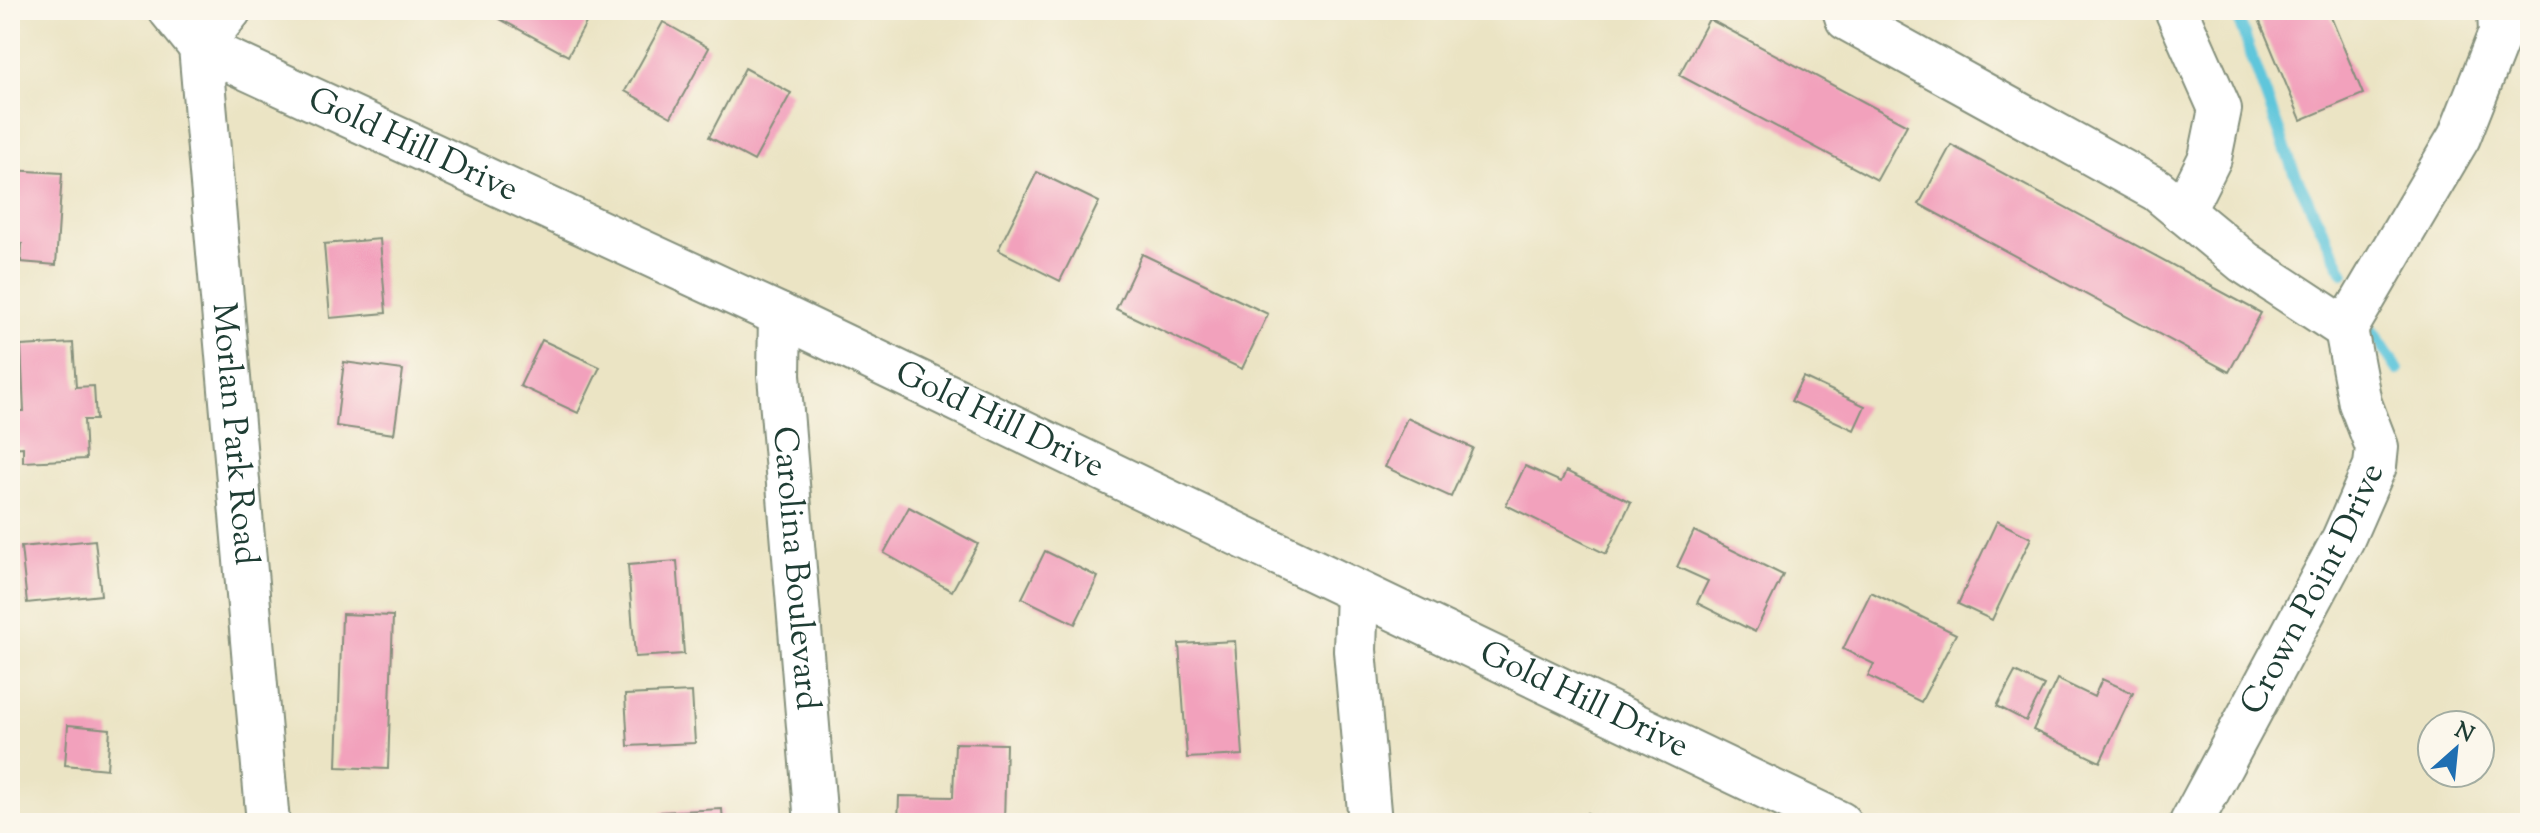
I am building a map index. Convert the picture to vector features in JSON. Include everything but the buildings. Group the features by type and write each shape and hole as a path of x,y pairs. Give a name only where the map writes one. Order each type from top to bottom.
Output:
{"street":[{"name":"Gold Hill Drive","path":"170,10 200,47 780,315 1840,823"},
{"path":"200,47 230,10"},
{"path":"1844,10 1847,19 2157,190 2244,262 2346,329 2459,137 2500,33 2499,10"},
{"path":"2176,10 2220,109 2210,158 2183,212"},
{"name":"Morlan Park Road","path":"200,47 268,823"},
{"name":"Carolina Boulevard","path":"780,315 779,375 816,823"},
{"name":"Crown Point Drive","path":"2191,823 2343,539 2375,466 2377,447 2360,403 2346,329"},
{"path":"1357,592 1355,650 1370,823"}],"waterway":[{"path":"2235,10 2293,170 2343,272"},
{"path":"2373,332 2398,370"}]}
